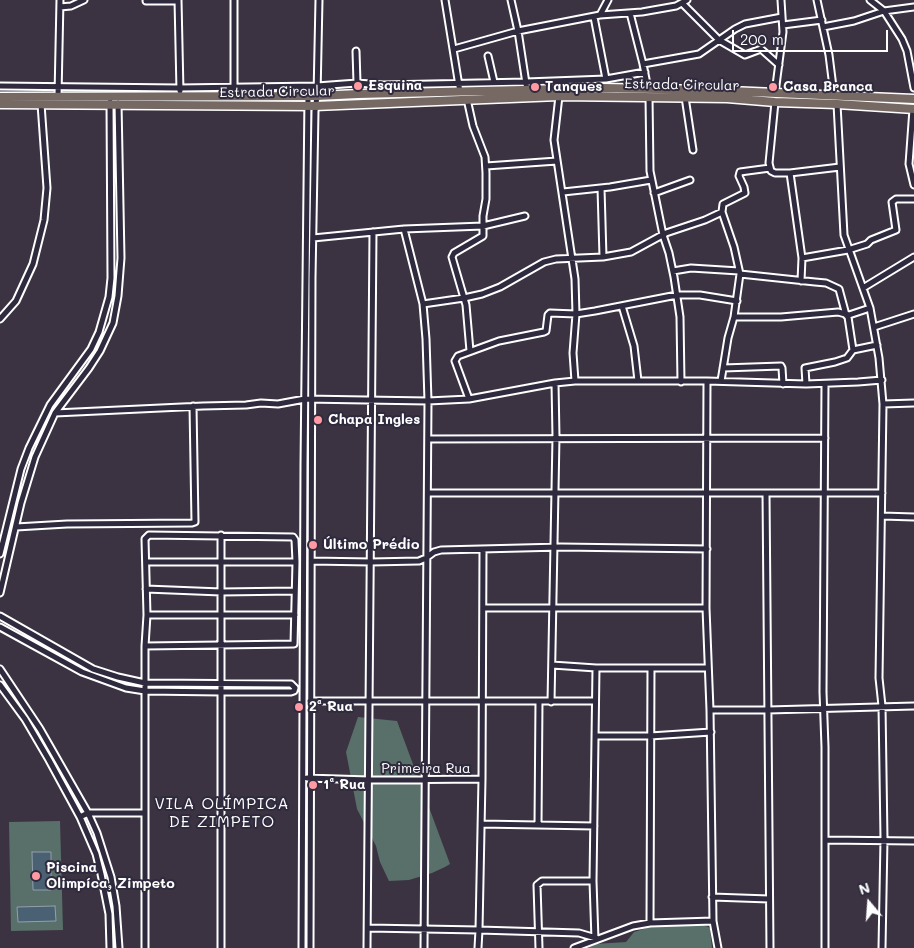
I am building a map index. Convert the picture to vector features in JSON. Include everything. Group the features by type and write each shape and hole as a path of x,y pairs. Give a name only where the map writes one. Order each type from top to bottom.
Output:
{"main road":[{"path":"0,97 58,96 114,101 180,92 234,96 317,96 527,90 649,93 775,93 914,99"},
{"name":"Estrada Circular","path":"0,104 114,101 311,106 649,93 684,97 913,109"}],"street":[{"path":"58,96 60,0"},
{"path":"60,7 71,6 84,0"},
{"path":"146,1 178,0 180,92"},
{"path":"234,0 234,96"},
{"path":"302,948 305,399 311,106 317,96 319,0"},
{"path":"445,0 460,92"},
{"path":"511,0 527,90"},
{"path":"606,78 597,16 608,0"},
{"path":"671,0 676,6"},
{"path":"775,93 782,47 781,0"},
{"path":"817,0 834,96"},
{"path":"870,0 884,11 902,39 907,51 914,88"},
{"path":"454,49 518,31 597,16 676,6 685,1 719,40 745,55 761,49 779,65"},
{"path":"783,25 854,21 884,11 914,7"},
{"path":"630,13 649,93 649,137 652,180 677,294 680,317 682,382"},
{"path":"643,64 698,54 745,24 782,17"},
{"path":"356,51 357,83"},
{"path":"488,56 494,82"},
{"path":"0,86 180,92 235,87 317,86 357,83 382,85 526,82 606,78 645,72"},
{"path":"308,96 311,106 313,238 310,948"},
{"path":"559,96 554,140 575,279 576,314 573,353 575,381"},
{"path":"684,97 693,150"},
{"path":"468,99 473,126 483,149 486,166 486,199 482,238 452,255 464,298 470,351"},
{"path":"0,594 35,457 55,413 90,368 113,323 118,296 121,258 114,101"},
{"path":"0,554 28,448 50,405 91,349 99,332 107,306 111,278 114,101"},
{"path":"775,102 770,168 775,173 790,173 840,167"},
{"path":"0,319 16,302 33,264 44,220 47,188 41,104"},
{"path":"837,104 844,236 870,308 882,380 879,678 882,706 884,839 882,948"},
{"path":"913,109 911,164 914,185"},
{"path":"486,166 557,161"},
{"path":"721,382 728,338 737,300 740,273 734,247 722,212 723,204 745,193 739,176 740,172 770,168"},
{"path":"790,173 802,258 801,280"},
{"path":"563,192 652,180"},
{"path":"654,193 690,180"},
{"path":"601,188 603,257"},
{"path":"802,258 848,250 867,244 871,240 896,230 893,200 914,199"},
{"path":"423,304 482,294 544,262 572,258 603,257 631,252 663,235 722,212"},
{"path":"313,238 373,232 483,226 525,216"},
{"path":"404,230 423,304 428,401 424,948"},
{"path":"367,948 373,232"},
{"path":"863,288 914,258"},
{"path":"673,271 698,268 826,283 839,289 848,317 853,350"},
{"path":"469,399 455,361 458,356 499,340 544,332 546,331 548,315 550,313 576,314 677,294 737,300"},
{"path":"622,306 634,346 638,381"},
{"path":"734,317 781,317 838,312 846,315 870,308"},
{"path":"874,327 914,314"},
{"path":"806,384 805,368 847,358 853,350 877,346"},
{"path":"723,368 781,366 783,384"},
{"path":"55,413 261,403 278,404 305,399 428,401 469,399 575,381 707,381 825,384 882,380"},
{"path":"707,381 706,608 710,710 712,898 713,920 718,948"},
{"path":"550,702 556,437 555,383"},
{"path":"825,384 825,948"},
{"path":"883,404 914,403"},
{"path":"16,527 66,524 195,522 193,406"},
{"path":"428,438 825,438"},
{"path":"766,492 770,948"},
{"path":"428,493 882,493"},
{"path":"882,516 914,517"},
{"path":"145,948 145,683 146,646 147,616 145,539 149,535 293,537 295,540 296,562 295,643 292,646 146,646"},
{"path":"221,535 221,948"},
{"path":"311,561 371,562 419,560 442,550 554,548 707,549"},
{"path":"478,948 482,779 483,549"},
{"path":"146,562 296,562"},
{"path":"146,589 221,592 295,591"},
{"path":"483,608 706,608"},
{"path":"147,616 295,615"},
{"path":"0,616 93,669 118,677 145,683 292,684 295,688 291,692 145,691 126,688 82,672 0,627"},
{"path":"552,665 596,668 708,668"},
{"path":"596,668 593,881 596,939"},
{"path":"650,922 651,668"},
{"path":"0,669 40,729 88,813 104,850 116,906 119,948"},
{"path":"0,685 25,719 80,817 96,854 109,914 110,948"},
{"path":"310,701 595,701"},
{"path":"538,825 540,701"},
{"path":"710,710 914,706"},
{"path":"595,736 650,736 710,732"},
{"name":"Primeira Rua","path":"302,778 368,780 482,779"},
{"path":"80,817 88,813 146,813"},
{"path":"481,824 594,826"},
{"path":"825,840 884,839 914,841"},
{"path":"539,948 536,886 542,881 593,881"},
{"path":"712,898 769,899"},
{"path":"574,948 617,931 650,922 713,920"},
{"path":"368,928 579,933 596,939"}],"green space":[{"path":"358,717 397,721 450,864 432,873 409,880 389,881 380,862 376,846 357,809 346,752"},
{"name":"Piscina Olimpíca, Zimpeto","path":"60,821 63,930 11,931 9,822"},
{"path":"696,921 710,928 712,948 587,948 595,944 626,942 634,932 656,925"}],"water":[{"path":"32,852 51,852 51,890 33,890"},
{"path":"55,906 56,921 18,922 17,907"}],"place":[{"name":"Esquina","path":"358,86"},
{"name":"Tanques","path":"535,87"},
{"name":"Casa Branca","path":"773,87"},
{"name":"Chapa Ingles","path":"318,420"},
{"name":"Último Prédio","path":"313,545"},
{"name":"2ª Rua","path":"299,707"},
{"name":"1ª Rua","path":"313,785"},
{"name":"Piscina Olimpíca, Zimpeto","path":"36,876"}],"district":[{"name":"VILA OLÍMPICA DE ZIMPETO","path":"222,813"}]}
